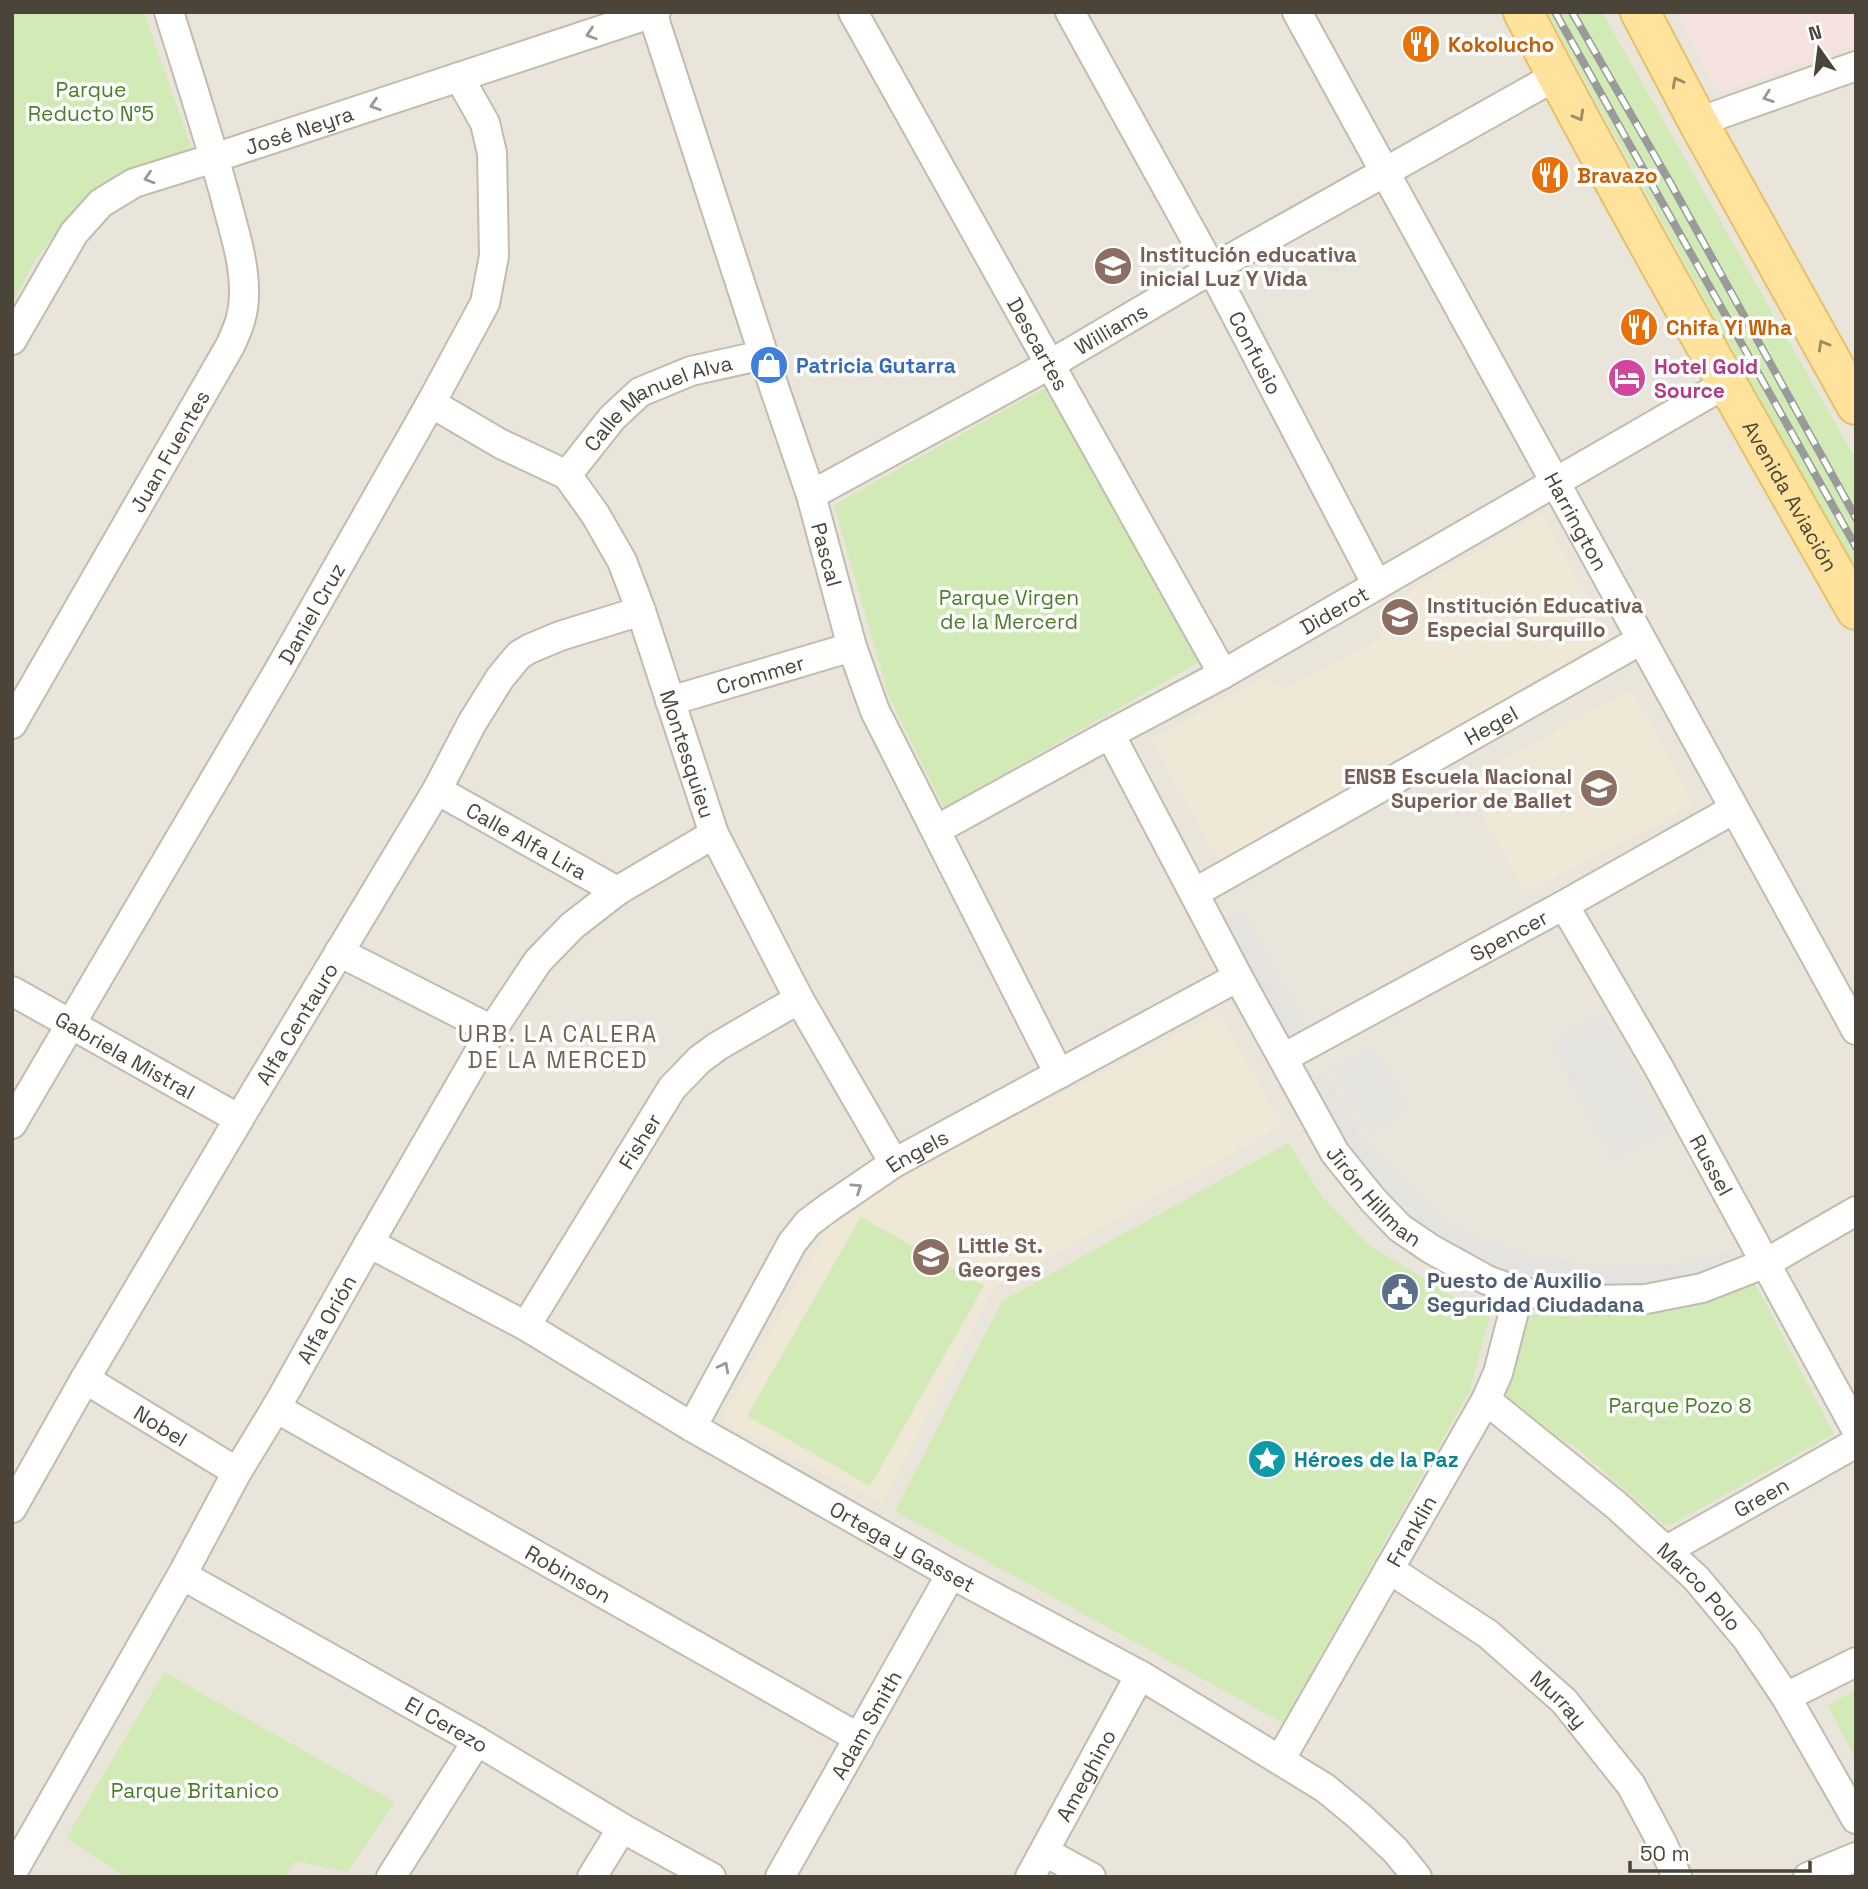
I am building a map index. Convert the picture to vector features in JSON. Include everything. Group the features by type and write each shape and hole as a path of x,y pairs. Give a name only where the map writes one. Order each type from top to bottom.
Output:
{"main road":[{"name":"Avenida Aviación","path":"1523,12 1556,76 1856,610"},
{"path":"1640,12 1698,122 1856,405"}],"street":[{"name":"Juan Fuentes","path":"12,724 239,326 244,295 240,256 214,158 169,12"},
{"name":"Descartes","path":"853,12 1223,674"},
{"name":"Confusio","path":"1070,12 1212,270 1377,585"},
{"name":"Harrington","path":"1297,12 1856,1030"},
{"name":"José Neyra","path":"12,340 74,233 101,203 134,183 653,13"},
{"name":"Pascal","path":"653,13 811,495 852,648 875,711 1059,1074"},
{"path":"1698,122 1856,66"},
{"name":"Williams","path":"811,495 1049,365 1556,76"},
{"name":"Daniel Cruz","path":"12,1124 279,670 485,303 494,256 492,153 485,123 459,77"},
{"name":"Calle Manuel Alva","path":"567,475 612,418 640,391 691,371 764,355"},
{"name":"Diderot","path":"936,830 1110,733 1223,674 1727,383"},
{"name":"Montesquieu","path":"431,403 501,444 567,475 595,514 622,561 641,611 714,834 800,999 894,1163"},
{"name":"Alfa Centauro","path":"12,1508 85,1379 437,790 499,678 519,655 529,649 560,636 641,611"},
{"name":"Hegel","path":"1194,893 1641,640"},
{"name":"Crommer","path":"670,701 852,648"},
{"name":"Jirón Hillman","path":"1110,733 1238,977 1335,1153 1373,1200 1400,1227 1430,1249 1487,1280 1520,1292 1589,1300 1647,1299 1702,1288 1766,1263 1856,1211"},
{"name":"Calle Alfa Lira","path":"437,790 617,891"},
{"name":"Spencer","path":"1283,1058 1734,809"},
{"name":"Alfa Orión","path":"12,1873 369,1243 492,1030 538,961 572,926 617,891 714,834"},
{"name":"Russel","path":"1564,905 1660,1068 1856,1429"},
{"path":"340,952 492,1030"},
{"name":"Engels","path":"692,1427 792,1243 808,1223 894,1163 1238,977"},
{"name":"Gabriela Mistral","path":"12,991 239,1119"},
{"name":"Fisher","path":"526,1326 672,1088 708,1053 800,999"},
{"name":"Ortega y Gasset","path":"369,1243 526,1326 692,1427 951,1574 1140,1675 1325,1788 1395,1850 1417,1877"},
{"name":"Franklin","path":"1280,1760 1486,1400 1498,1373 1520,1292"},
{"name":"Nobel","path":"85,1379 237,1472"},
{"name":"Marco Polo","path":"1486,1400 1616,1505 1696,1578 1747,1639 1786,1697 1856,1819"},
{"name":"Robinson","path":"276,1408 859,1738"},
{"name":"Green","path":"1667,1550 1856,1443"},
{"name":"Murray","path":"1389,1569 1488,1634 1564,1702 1631,1785 1677,1877"},
{"name":"Adam Smith","path":"780,1877 951,1574"},
{"name":"El Cerezo","path":"182,1575 711,1877"},
{"path":"1786,1697 1856,1662"},
{"name":"Ameghino","path":"1030,1877 1140,1675"},
{"path":"391,1877 477,1741"},
{"path":"593,1877 622,1828"},
{"path":"1045,1852 1091,1877"},
{"path":"1808,1877 1856,1857"}],"shaded area":[{"path":"12,12 1856,12 1856,1877 12,1877"},
{"path":"1677,12 1856,12 1856,44 1722,92 1712,83"},
{"path":"1542,513 1612,644 1222,866 1151,740 1263,677 1285,689 1380,638 1379,609"},
{"path":"1632,690 1694,804 1525,894 1464,780"},
{"path":"1242,910 1307,1029 1289,1039 1225,919"},
{"name":"Little St. Georges","path":"1219,1014 1283,1125 994,1288 882,1504 721,1420 830,1226 907,1171"},
{"path":"1604,1014 1667,1131 1614,1160 1551,1042"},
{"path":"1373,1046 1409,1109 1369,1132 1332,1069"},
{"path":"1324,1074 1363,1138 1410,1190 1447,1222 1486,1241 1536,1257 1596,1267 1675,1265 1736,1251 1741,1265 1699,1278 1614,1289 1529,1279 1485,1265 1411,1221 1386,1196 1354,1156 1311,1081"}],"green space":[{"name":"Parque Reducto N°5","path":"12,12 144,12 192,149 123,174 77,206 35,260 12,303"},
{"path":"1547,12 1602,12 1856,460 1856,575"},
{"name":"Parque Virgen de la Mercerd","path":"1046,387 1199,662 944,808 889,697 834,505"},
{"path":"1288,1143 1323,1198 1369,1245 1489,1318 1470,1390 1283,1723 895,1511 1002,1301"},
{"path":"861,1217 984,1286 870,1486 747,1416"},
{"name":"Parque Pozo 8","path":"1753,1280 1834,1434 1667,1527 1577,1448 1498,1405 1530,1314 1580,1317 1647,1310"},
{"name":"Parque Britanico","path":"164,1672 395,1802 347,1872 295,1861 285,1877 126,1877 66,1838"},
{"path":"1856,1690 1856,1760 1828,1705"}],"railway":[{"path":"1555,12 1856,547"},
{"path":"1572,12 1671,184 1856,518"}],"place":[{"name":"Kokolucho","path":"1421,44"},
{"name":"Bravazo","path":"1550,175"},
{"name":"Institución educativa inicial Luz Y Vida","path":"1113,266"},
{"name":"Chifa Yi Wha","path":"1639,327"},
{"name":"Patricia Gutarra","path":"769,365"},
{"name":"Hotel Gold Source","path":"1627,378"},
{"name":"Institución Educativa Especial Surquillo","path":"1400,617"},
{"name":"ENSB Escuela Nacional Superior de Ballet","path":"1599,788"},
{"name":"Little St. Georges","path":"931,1257"},
{"name":"Puesto de Auxilio Seguridad Ciudadana","path":"1400,1292"},
{"name":"Héroes de la Paz","path":"1267,1459"}],"district":[{"name":"URB. LA CALERA DE LA MERCED","path":"558,1047"}]}
